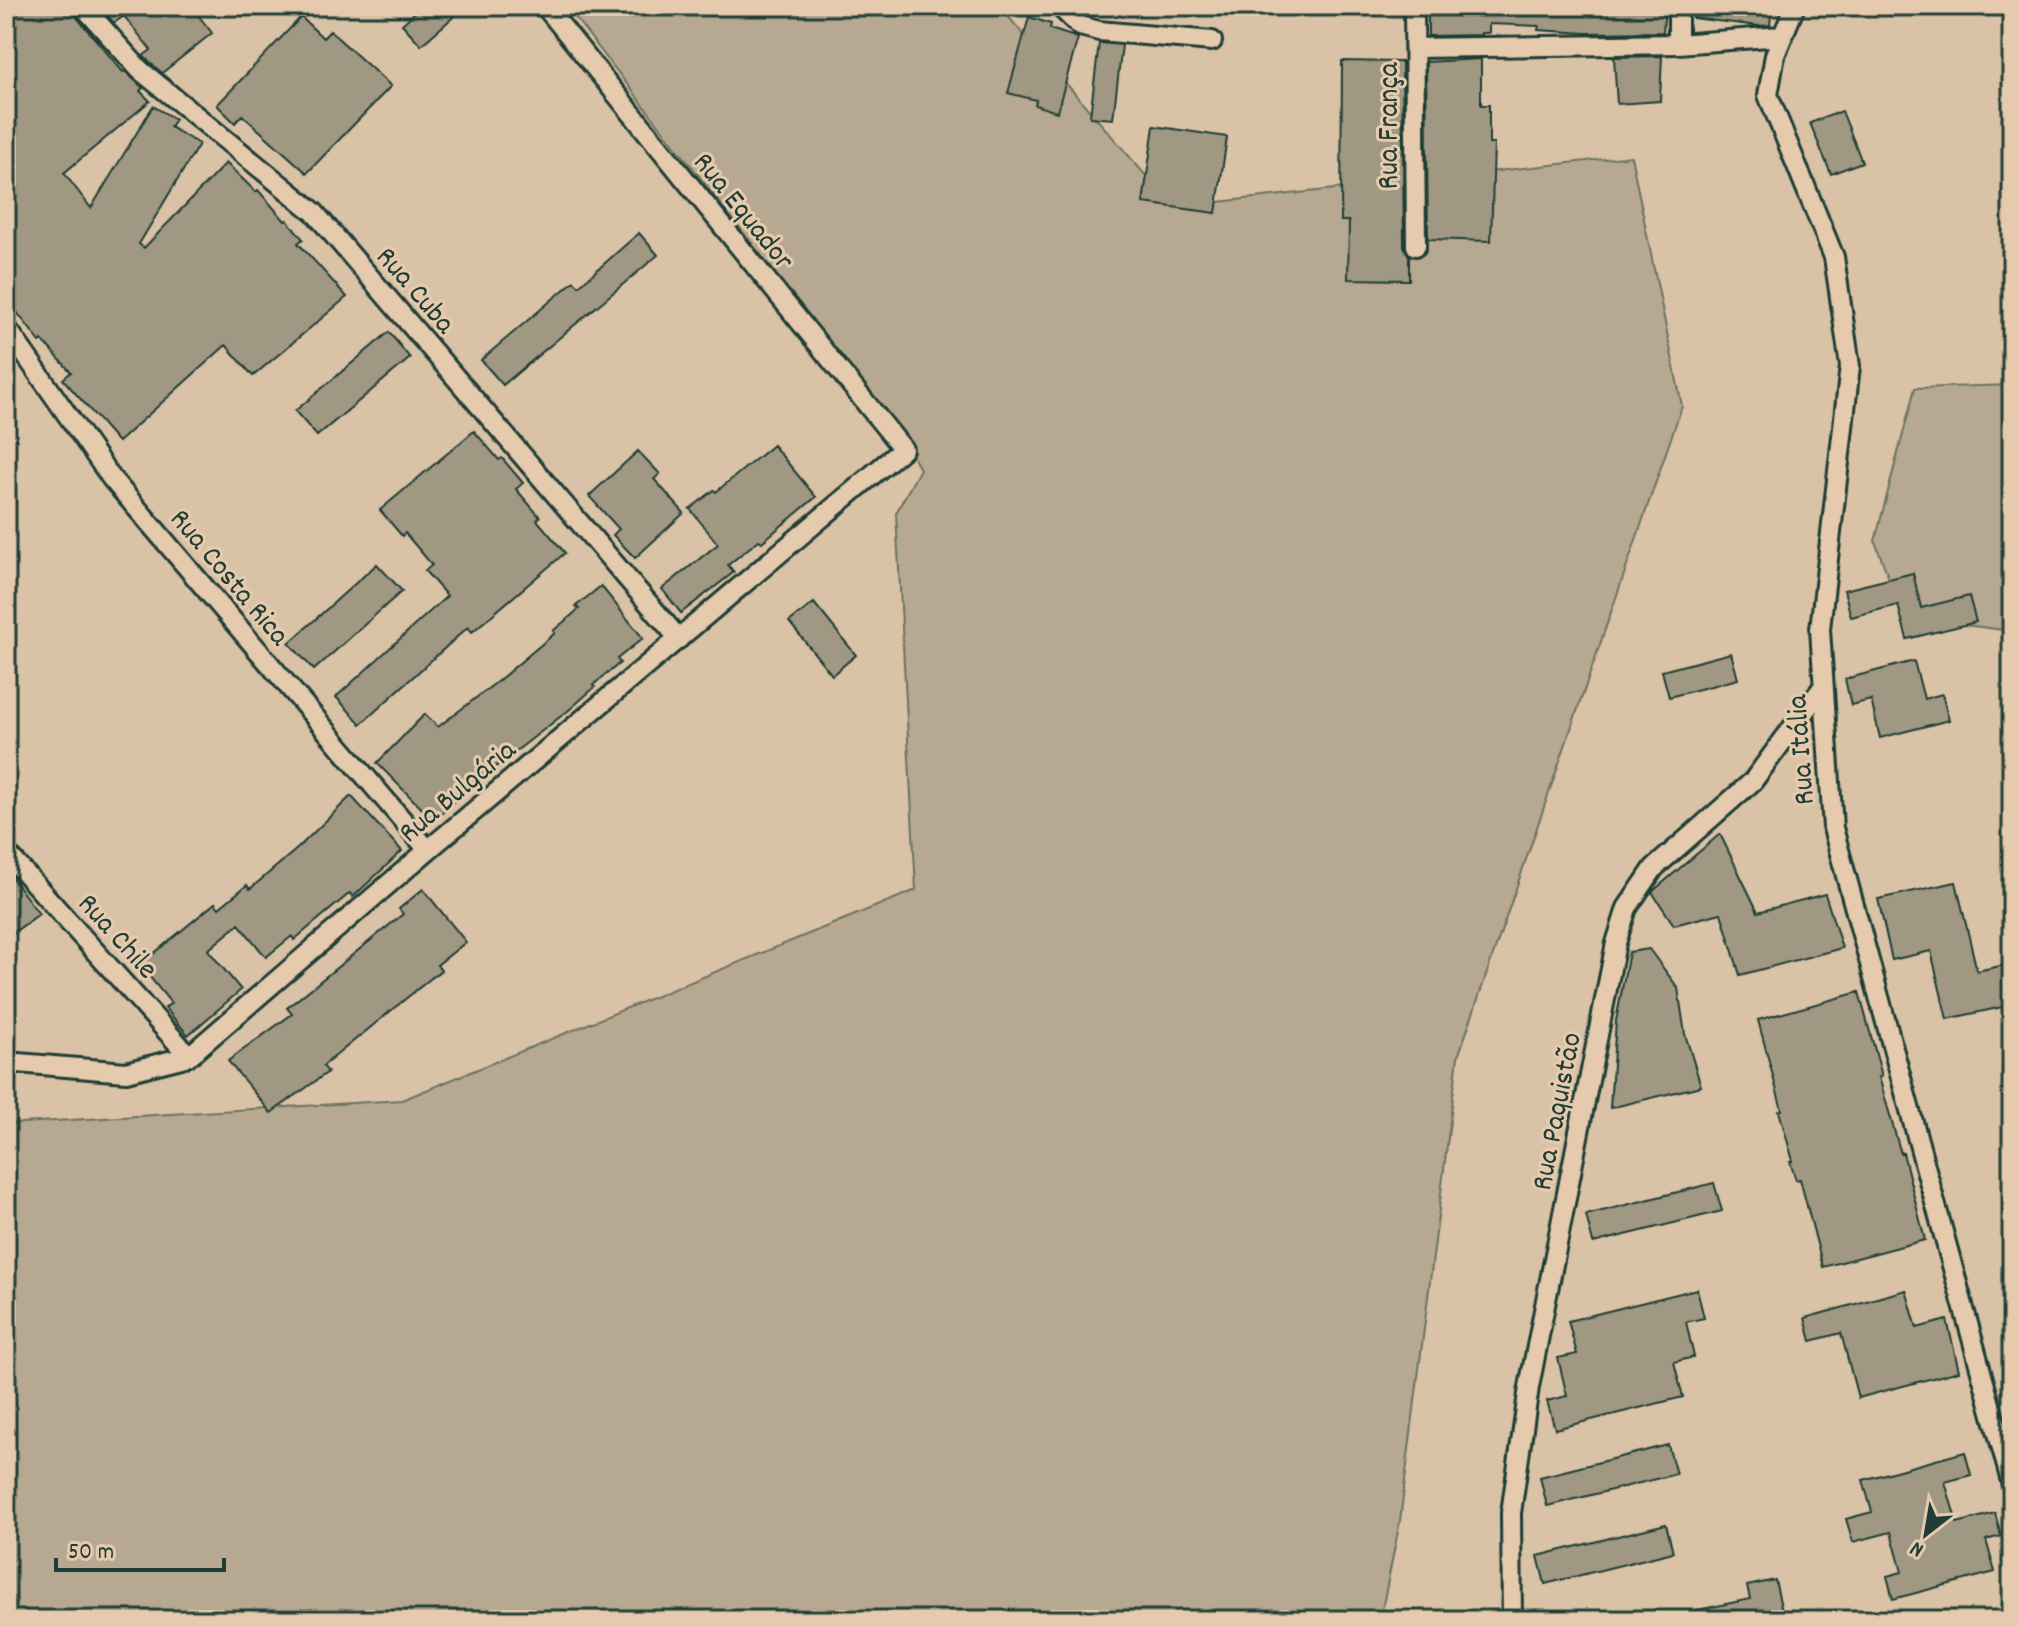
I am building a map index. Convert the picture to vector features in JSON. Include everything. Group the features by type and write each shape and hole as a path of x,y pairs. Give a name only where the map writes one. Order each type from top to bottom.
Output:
{"street":[{"name":"Rua Cuba","path":"83,6 140,70 314,212 679,639"},
{"name":"Rua Equador","path":"545,6 903,449"},
{"path":"1059,6 1080,26 1099,31 1212,41"},
{"name":"Rua França","path":"1414,6 1416,246"},
{"path":"1678,6 1678,44"},
{"name":"Rua Itália","path":"1795,6 1775,55 1768,95 1834,257 1850,366 1820,629 1833,828 2012,1485"},
{"path":"1415,48 1678,44 1781,36"},
{"name":"Rua Costa Rica","path":"6,327 13,352 112,479 428,850"},
{"name":"Rua Bulgária","path":"6,1062 126,1072 189,1056 903,449"},
{"name":"Rua Paquistão","path":"1512,1620 1511,1513 1529,1387 1616,943 1627,908 1654,868 1753,781 1822,688"},
{"name":"Rua Chile","path":"6,852 189,1056"}],"shaded area":[{"path":"566,6 999,6 1173,207 1631,156 1682,406 1458,1057 1400,1521 1380,1620 6,1620 6,1124 402,1100 916,890 896,513 920,469 899,432"},
{"path":"2012,385 2012,631 1903,617 1875,541 1915,388"}],"building":[{"path":"6,6 71,6 74,14 123,72 143,88 140,91 150,101 64,173 91,208 153,106 175,119 170,127 199,144 139,244 144,248 226,163 287,220 303,239 298,243 347,297 253,376 226,345 118,442 63,379 71,372 42,340 40,342 6,298"},
{"path":"99,6 191,6 212,33 162,73 143,56 151,50 124,16 114,23"},
{"path":"422,6 466,6 421,45 402,24"},
{"path":"1428,6 1665,6 1663,32 1586,33 1538,30 1539,26 1489,24 1489,33 1481,35 1428,36"},
{"path":"1694,6 1772,6 1770,25 1693,18"},
{"path":"301,17 323,38 330,31 391,86 307,173 242,115 235,123 217,105"},
{"path":"1029,17 1051,24 1050,29 1078,38 1057,112 1035,105 1036,100 1008,93"},
{"path":"1099,43 1122,45 1113,119 1090,117"},
{"path":"1662,56 1660,101 1617,104 1614,57"},
{"path":"1481,59 1481,105 1489,105 1489,144 1494,144 1491,241 1428,239 1426,62"},
{"path":"1342,61 1402,62 1404,246 1409,256 1409,280 1348,279 1349,221 1341,221"},
{"path":"1842,111 1862,162 1831,174 1810,123"},
{"path":"1154,126 1227,137 1216,213 1143,203"},
{"path":"639,233 658,255 503,385 481,360 574,281 579,286"},
{"path":"389,332 410,358 317,436 295,411"},
{"path":"474,431 523,483 516,489 565,553 472,632 468,627 361,724 336,697 447,596 425,571 432,565 380,510"},
{"path":"773,445 816,497 762,542 759,540 728,565 734,572 681,613 662,589 718,544 690,509 714,490 716,492"},
{"path":"638,451 660,474 654,479 684,513 635,558 613,535 619,529 589,496"},
{"path":"377,564 402,591 314,670 289,643"},
{"path":"1913,573 1921,608 1969,596 1976,622 1907,639 1898,605 1851,617 1844,590"},
{"path":"601,586 643,638 617,659 620,663 569,710 489,772 486,769 434,821 377,763 425,714 438,727 498,681 555,633 553,631 579,609 576,606"},
{"path":"814,603 856,655 832,675 789,622"},
{"path":"1731,653 1738,679 1669,697 1662,671"},
{"path":"1914,661 1924,699 1942,694 1949,720 1880,738 1871,700 1851,705 1845,679"},
{"path":"351,796 402,851 353,897 350,893 294,940 292,936 266,957 239,924 208,950 241,990 188,1035 165,1008 171,1003 140,965 215,903 219,908 247,885 250,889"},
{"path":"1720,834 1758,912 1825,894 1842,948 1740,975 1721,913 1674,925 1652,892"},
{"path":"6,870 39,914 6,938"},
{"path":"1956,882 1977,971 2009,964 2012,1005 1947,1019 1931,951 1892,960 1878,899"},
{"path":"423,889 466,942 437,965 441,970 323,1066 328,1072 271,1113 228,1061 292,1014 287,1008 403,914 399,909"},
{"path":"1649,949 1678,988 1685,1034 1701,1086 1610,1108 1616,1021 1629,952"},
{"path":"1859,992 1882,1076 1879,1077 1903,1153 1925,1240 1823,1267 1800,1179 1796,1180 1790,1162 1793,1161 1779,1111 1782,1110 1758,1020"},
{"path":"1714,1183 1722,1211 1593,1243 1586,1215"},
{"path":"1697,1289 1704,1318 1686,1322 1694,1357 1674,1362 1683,1397 1555,1429 1547,1401 1567,1396 1558,1358 1577,1354 1568,1321"},
{"path":"1906,1290 1917,1328 1947,1320 1959,1371 1858,1398 1841,1333 1811,1341 1805,1318"},
{"path":"1668,1445 1676,1474 1547,1506 1540,1477"},
{"path":"1965,1452 1971,1475 1945,1482 1957,1523 1995,1513 2001,1536 1986,1540 1995,1572 1893,1599 1887,1576 1902,1572 1891,1532 1853,1542 1846,1519 1872,1512 1863,1480"},
{"path":"1666,1524 1673,1552 1545,1584 1538,1556"},
{"path":"1775,1580 1784,1620 1689,1620 1688,1612 1750,1599 1747,1586"}]}
